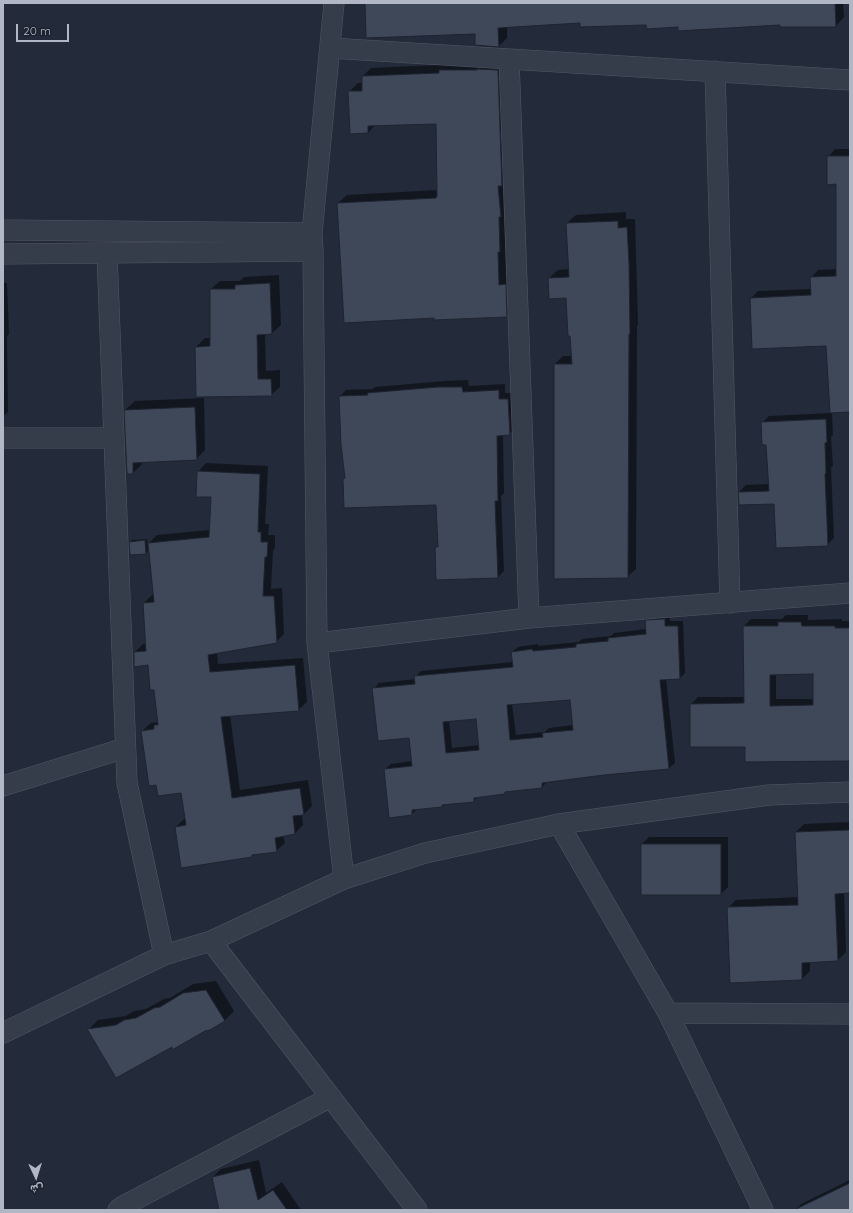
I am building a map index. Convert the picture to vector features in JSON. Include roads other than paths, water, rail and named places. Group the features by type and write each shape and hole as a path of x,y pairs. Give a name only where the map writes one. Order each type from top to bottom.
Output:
{"street":[{"path":"334,3 313,242 317,643 344,879"},
{"path":"330,48 850,80"},
{"path":"508,59 529,618"},
{"path":"715,72 730,603"},
{"path":"3,230 313,242"},
{"path":"3,254 107,253 313,242"},
{"path":"107,253 126,783 164,955"},
{"path":"3,438 114,438"},
{"path":"317,643 529,618 850,594"},
{"path":"3,786 125,748"},
{"path":"3,1033 164,955 211,941 344,879 425,853 559,824 768,795 850,792"},
{"path":"559,824 668,1013 763,1210"},
{"path":"211,941 418,1210"},
{"path":"668,1013 850,1014"},
{"path":"122,1209 331,1097"}]}
